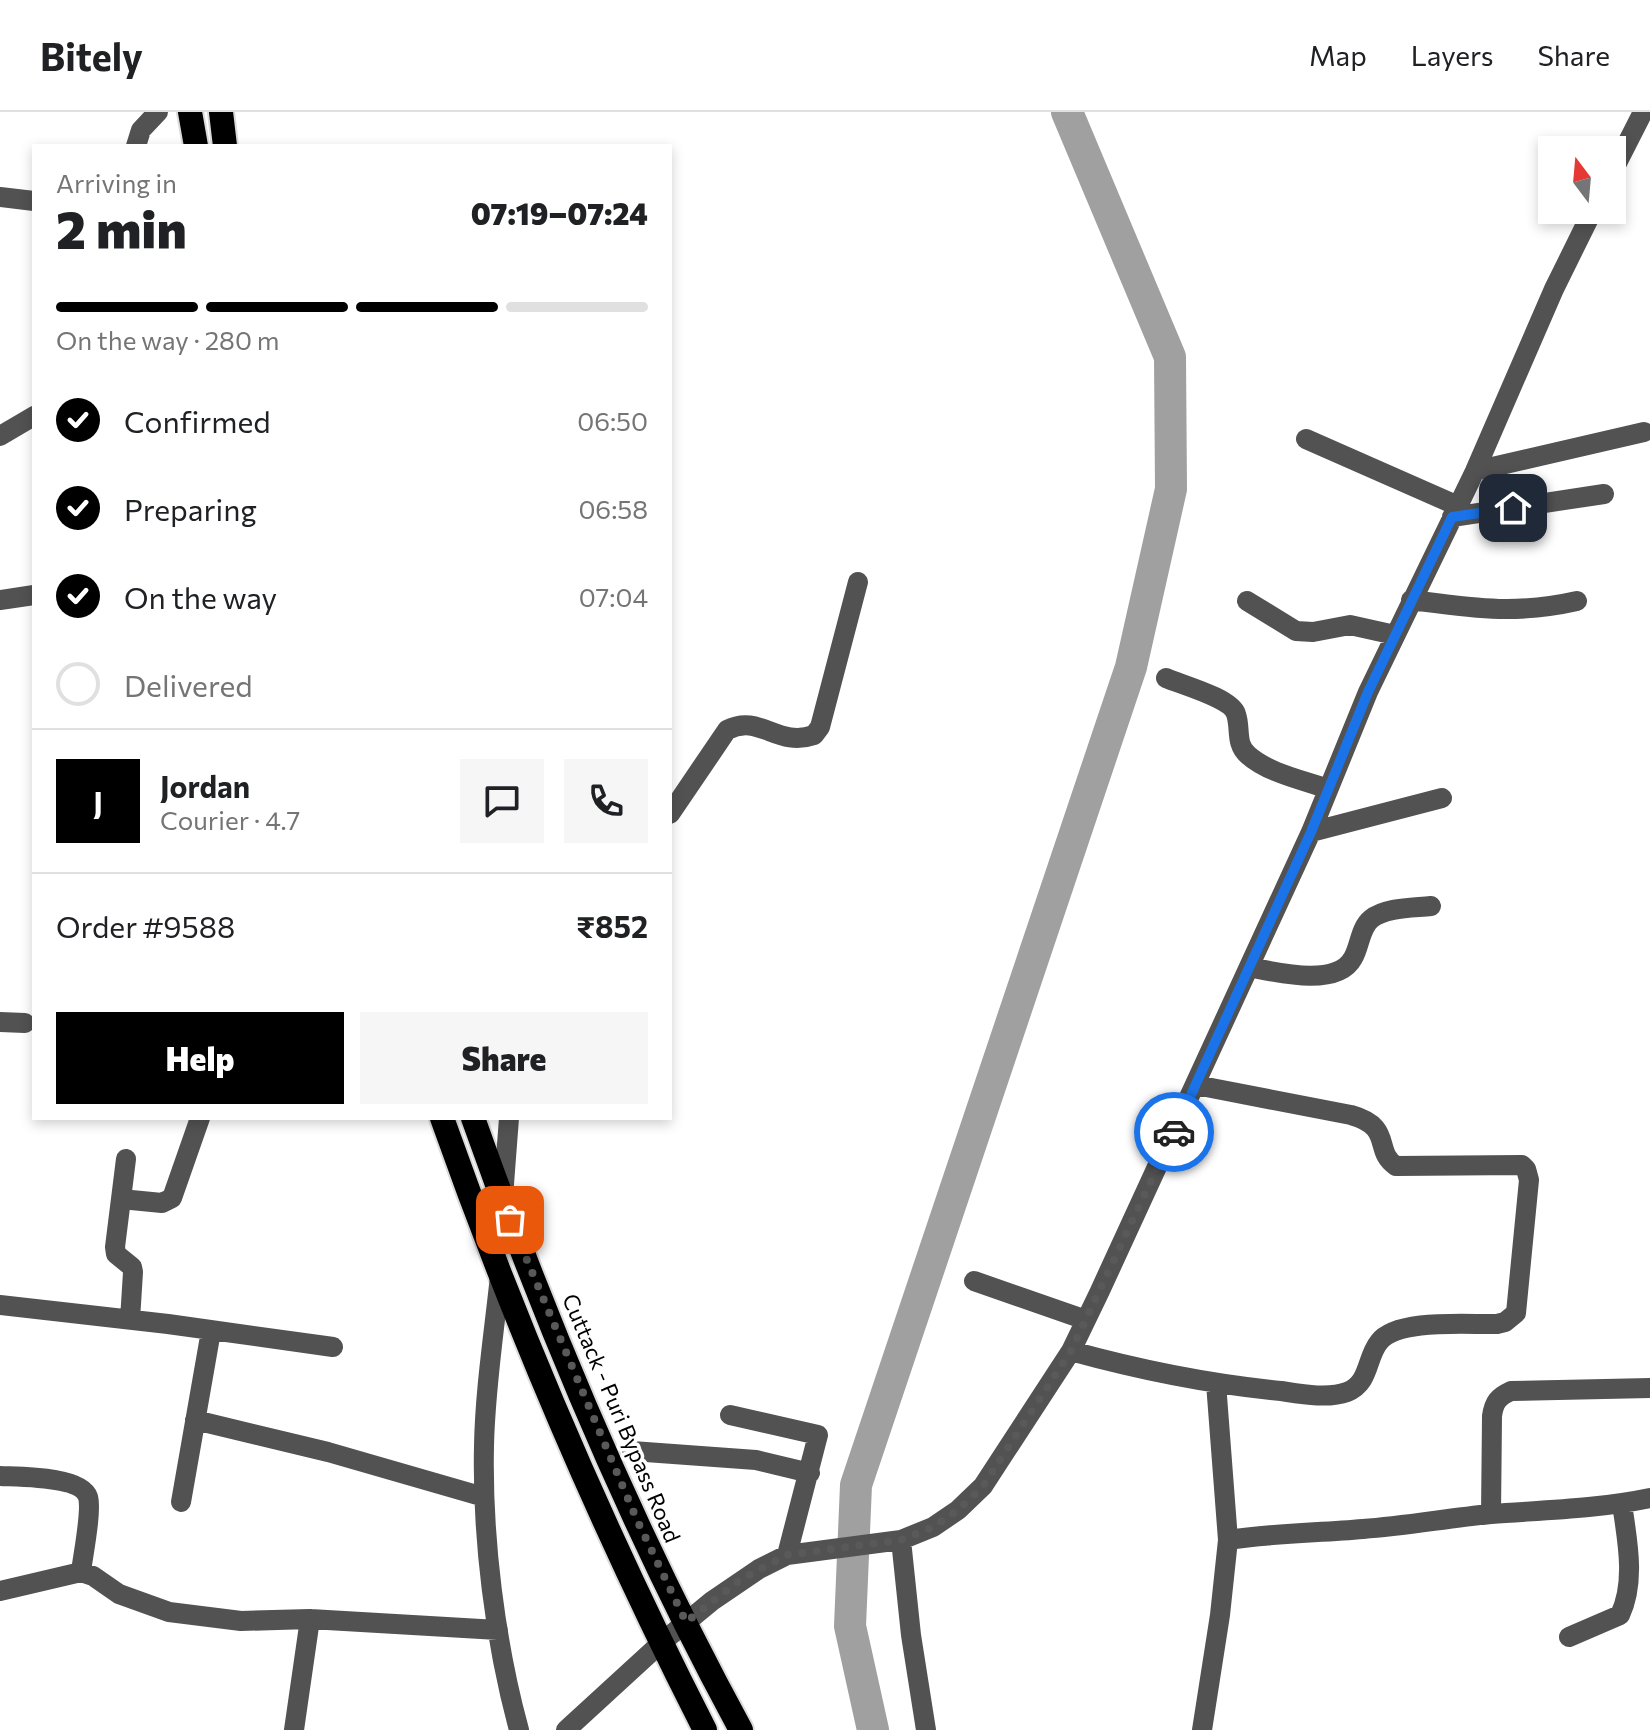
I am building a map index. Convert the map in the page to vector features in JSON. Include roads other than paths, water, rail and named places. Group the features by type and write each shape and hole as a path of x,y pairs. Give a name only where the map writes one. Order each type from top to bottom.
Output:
{"highway":[{"path":"190,112 196,144"},
{"path":"221,112 225,144"},
{"path":"443,1120 500,1276 565,1431 661,1643 705,1730"},
{"name":"Cuttack - Puri Bypass Road","path":"474,1120 503,1201 588,1409 649,1548 741,1730"}],"street":[{"path":"137,144 141,130 158,112"},
{"path":"1626,147 1641,120"},
{"path":"0,197 32,201"},
{"path":"566,1730 661,1643 740,1580 798,1554 894,1542 933,1527 958,1510 983,1486 1071,1351 1086,1320 1311,832 1395,635 1475,471 1554,289 1586,224"},
{"path":"0,436 32,417"},
{"path":"1475,471 1644,432"},
{"path":"1306,439 1455,511 1604,494"},
{"path":"672,811 727,730 752,724 792,739 814,735 820,727 858,582"},
{"path":"0,600 32,595"},
{"path":"1411,600 1492,610 1526,610 1577,601"},
{"path":"1247,601 1296,631 1313,632 1350,625 1395,635"},
{"path":"1166,678 1228,703 1237,717 1239,741 1245,753 1259,764 1328,789"},
{"path":"1311,832 1442,798"},
{"path":"1249,967 1285,974 1322,975 1336,972 1352,960 1370,920 1382,913 1431,906"},
{"path":"0,1022 25,1023"},
{"path":"1071,1351 1132,1368 1216,1383 1326,1395 1346,1392 1358,1385 1378,1343 1386,1335 1403,1328 1420,1326 1497,1324 1512,1318 1518,1307 1529,1180 1522,1165 1396,1166 1386,1156 1380,1135 1369,1121 1196,1085"},
{"path":"126,1200 162,1203 172,1198 199,1120"},
{"path":"503,1201 509,1120"},
{"path":"126,1159 126,1200 115,1247 116,1254 132,1267 130,1320"},
{"path":"500,1276 484,1442 484,1497 498,1630 509,1695 519,1730"},
{"path":"974,1281 1086,1320"},
{"path":"0,1305 333,1347"},
{"path":"181,1502 211,1331"},
{"path":"1202,1730 1228,1540 1216,1383"},
{"path":"1491,1514 1492,1416 1500,1396 1511,1391 1650,1388"},
{"path":"730,1415 818,1435 798,1554"},
{"path":"195,1420 328,1452 484,1497"},
{"path":"632,1451 756,1460 810,1473"},
{"path":"0,1476 61,1481 80,1486 88,1495 81,1572"},
{"path":"1228,1540 1622,1504 1650,1498"},
{"path":"1569,1637 1620,1615 1627,1602 1629,1550 1622,1504"},
{"path":"894,1542 926,1730"},
{"path":"0,1591 81,1572 93,1576 119,1594 161,1610 241,1621 310,1619 498,1630"},
{"path":"294,1730 310,1619"}],"waterway":[{"path":"873,1730 850,1626 856,1485 1131,667 1171,489 1170,357 1067,112"}]}
